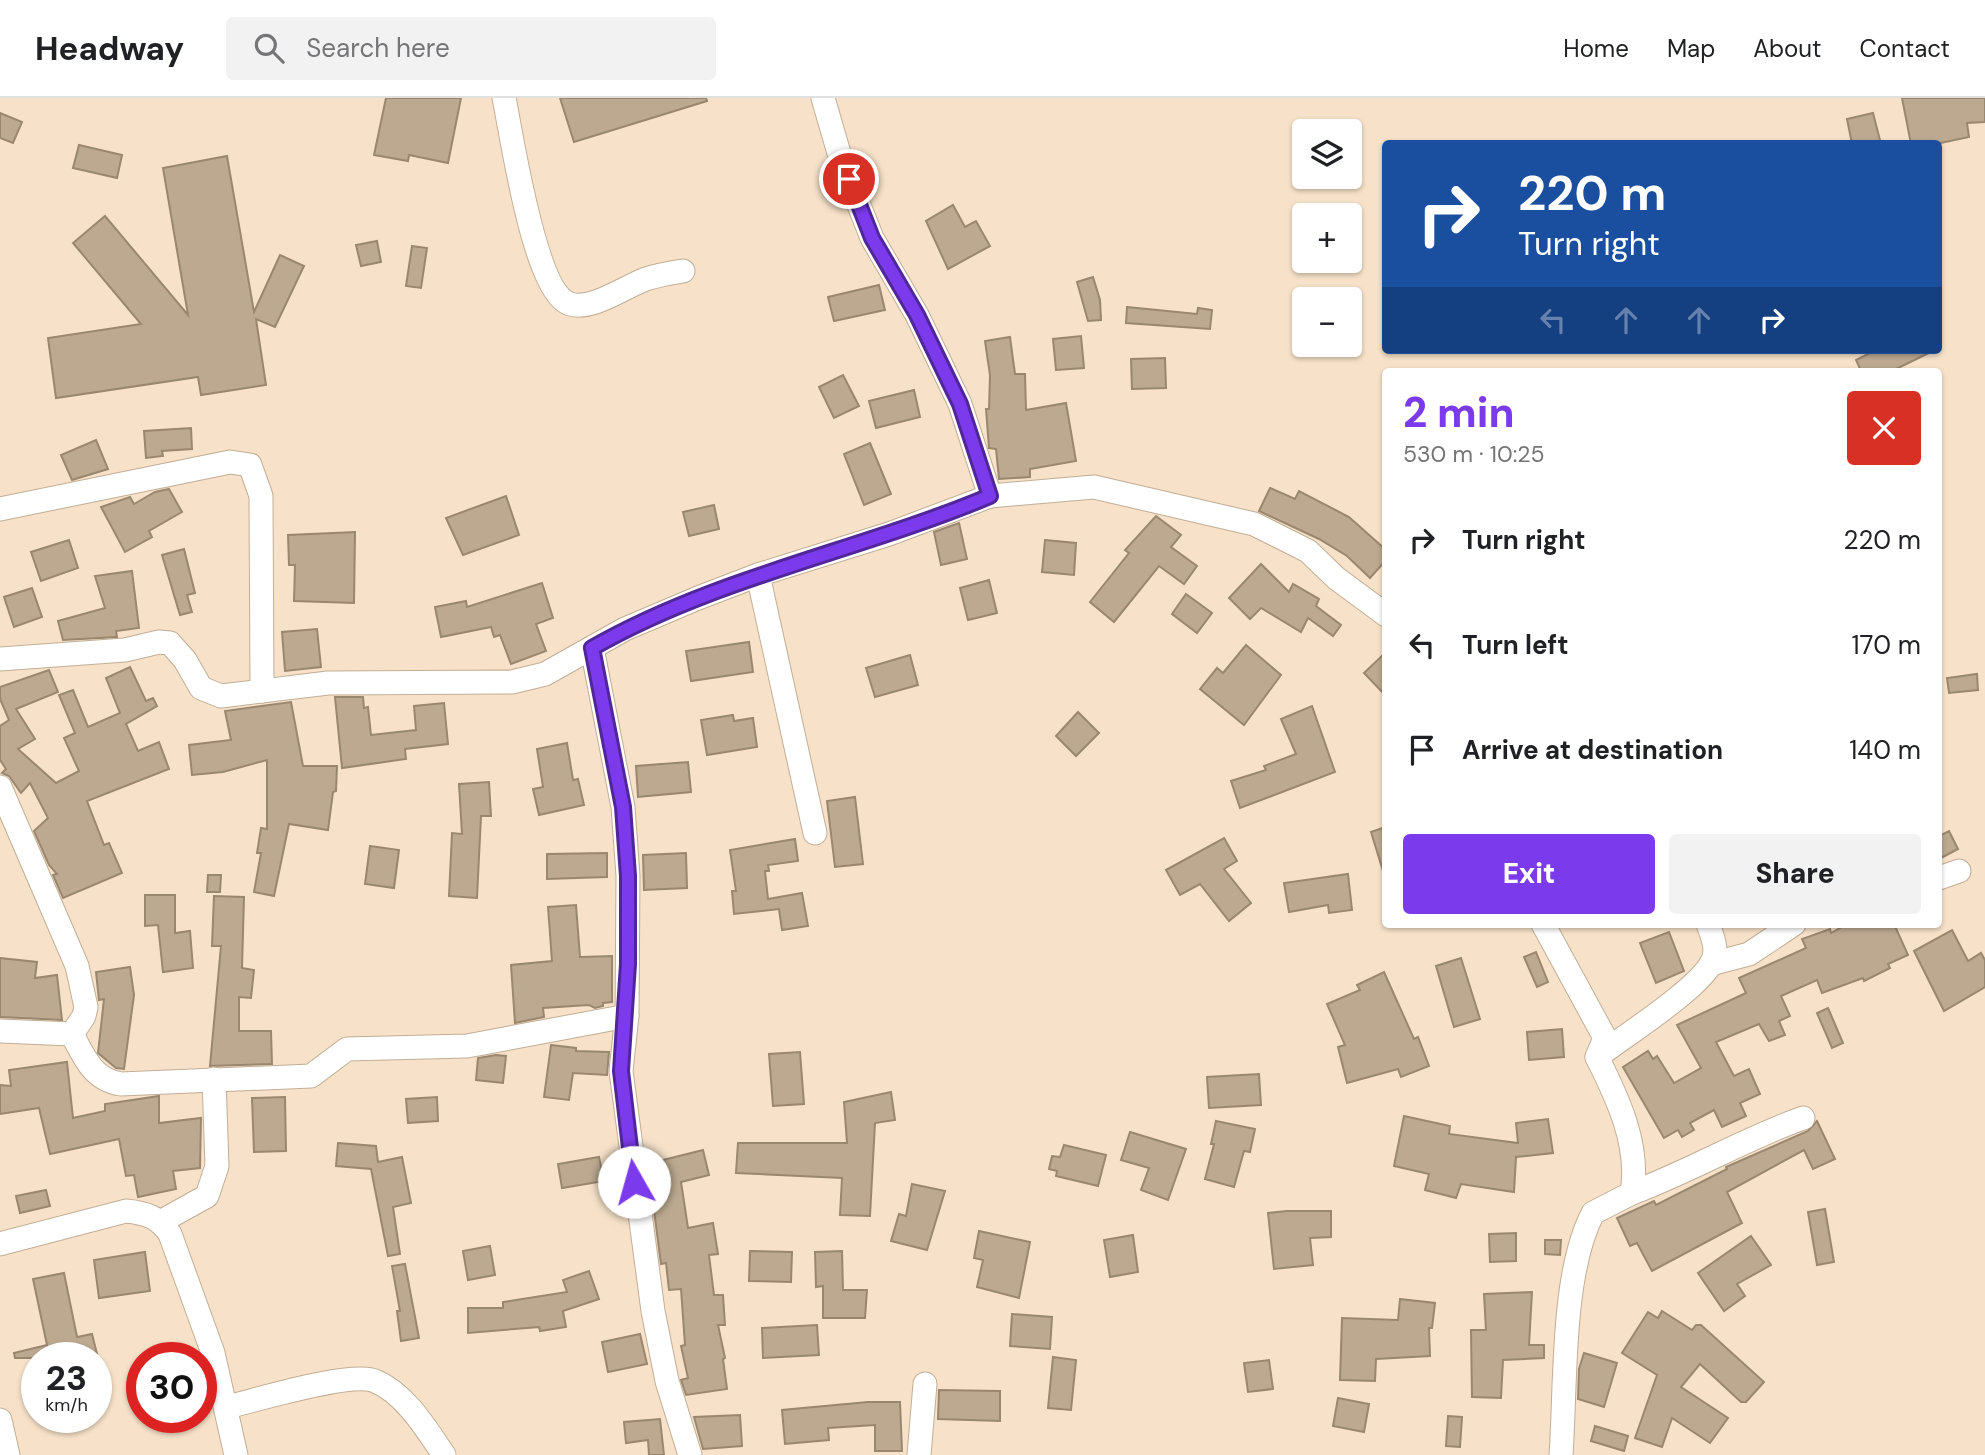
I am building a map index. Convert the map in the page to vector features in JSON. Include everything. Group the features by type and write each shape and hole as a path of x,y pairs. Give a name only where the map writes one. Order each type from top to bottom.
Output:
{"street":[{"path":"504,98 528,226 556,295 571,304 592,302 650,278 683,271"},
{"path":"823,98 841,160 872,238 917,315 960,404 990,496"},
{"path":"0,509 230,462 250,465 261,496 262,691"},
{"path":"0,659 125,650 159,642 170,643 185,660 201,688 221,696 328,683 512,682 545,674 625,629 758,575 889,534 990,496 1094,487 1254,524 1308,551 1336,579 1382,612"},
{"path":"758,575 815,834"},
{"path":"592,648 623,807 628,876 627,1016 621,1071 641,1237 667,1381 690,1455"},
{"path":"0,787 77,966 86,1007 84,1016 72,1034"},
{"path":"1545,928 1605,1038 1597,1057 1617,1096 1630,1140 1636,1168 1632,1193"},
{"path":"1597,1057 1701,979 1711,964 1715,944 1709,928"},
{"path":"1711,964 1749,954 1788,928"},
{"path":"72,1034 95,1073 112,1083 311,1076 347,1049 467,1046 627,1016"},
{"path":"0,1031 72,1034"},
{"path":"162,1221 207,1196 217,1166 214,1079"},
{"path":"1561,1455 1572,1276 1593,1213 1632,1193 1688,1172 1754,1136 1804,1118"},
{"path":"0,1244 126,1211 145,1213 162,1221 170,1234 193,1293 228,1407 236,1455"},
{"path":"228,1407 333,1382 369,1379 391,1390 424,1426 444,1455"},
{"path":"919,1455 925,1384"},
{"path":"0,1420 8,1455"}],"building":[{"path":"386,98 461,98 448,163 409,155 408,161 374,155"},
{"path":"560,98 706,98 707,101 574,142"},
{"path":"1902,98 1985,98 1985,122 1967,123 1969,137 1942,143 1942,140 1910,140"},
{"path":"0,113 22,122 13,143 0,138"},
{"path":"1873,113 1880,140 1851,140 1847,119"},
{"path":"79,145 122,155 117,178 73,168"},
{"path":"227,156 254,312 280,255 304,266 275,327 256,319 266,385 201,395 198,377 56,398 48,338 141,324 73,243 105,216 188,315 163,168"},
{"path":"953,205 965,227 976,221 990,246 948,269 926,221"},
{"path":"377,241 381,262 361,266 356,245"},
{"path":"412,246 427,248 421,288 406,286"},
{"path":"1093,277 1100,300 1101,320 1088,321 1077,282"},
{"path":"879,285 885,310 834,321 828,297"},
{"path":"1127,307 1197,314 1198,308 1212,310 1210,329 1126,323"},
{"path":"1081,336 1084,368 1056,370 1053,339"},
{"path":"1010,337 1015,374 1025,374 1026,410 1066,403 1076,461 1030,469 1030,477 999,479 996,449 989,448 986,409 989,409 990,375 985,341"},
{"path":"1868,354 1927,354 1898,368 1860,368 1856,360"},
{"path":"1165,358 1166,388 1132,389 1131,359"},
{"path":"843,375 859,406 834,418 819,387"},
{"path":"914,390 920,417 876,428 869,401"},
{"path":"191,428 192,449 162,451 163,456 146,458 144,431"},
{"path":"96,440 108,469 72,480 61,455"},
{"path":"870,443 891,494 864,505 844,454"},
{"path":"1270,488 1295,499 1299,491 1349,517 1382,546 1382,564 1370,578 1347,556 1319,539 1259,511"},
{"path":"169,489 182,512 149,531 152,537 125,552 101,507 130,497 134,504 155,492"},
{"path":"506,496 519,535 463,555 446,518"},
{"path":"714,505 719,529 689,536 683,512"},
{"path":"1156,516 1181,535 1171,547 1197,566 1184,584 1159,566 1114,622 1090,602 1129,553 1125,550"},
{"path":"959,523 967,559 941,565 934,532"},
{"path":"355,532 354,603 294,601 295,565 289,565 288,535"},
{"path":"69,540 78,568 41,581 31,552"},
{"path":"1045,540 1076,543 1074,575 1042,572"},
{"path":"184,549 195,593 187,595 192,612 180,615 162,555"},
{"path":"1261,564 1289,592 1293,584 1319,599 1316,606 1341,625 1333,636 1308,618 1301,632 1261,608 1250,619 1229,598"},
{"path":"132,571 139,628 116,631 117,637 63,640 58,621 105,608 95,576"},
{"path":"989,580 997,613 968,620 960,588"},
{"path":"542,583 553,618 536,624 546,651 511,664 500,635 494,637 491,627 441,637 435,607 466,601 467,607"},
{"path":"32,588 42,617 14,627 4,597"},
{"path":"1186,594 1212,613 1197,633 1172,614"},
{"path":"317,629 321,667 285,671 282,632"},
{"path":"749,642 753,672 691,681 686,651"},
{"path":"1246,645 1281,675 1244,725 1200,689 1217,668 1223,673"},
{"path":"910,655 918,685 875,697 866,668"},
{"path":"1382,656 1382,692 1364,673"},
{"path":"130,667 146,701 153,698 157,706 126,724 138,751 159,742 169,769 87,801 104,845 109,843 122,873 63,898 53,875 57,874 49,865 34,831 48,818 30,783 21,793 9,776 2,773 6,769 0,760 0,726 9,720 0,699 0,687 49,670 58,692 16,709 35,739 18,749 56,783 79,771 64,738 75,733 59,695 73,690 88,727 120,713 106,678"},
{"path":"1977,674 1978,690 1949,693 1947,678"},
{"path":"335,697 363,697 364,708 368,707 371,735 416,730 414,706 444,703 448,744 405,749 406,759 342,768"},
{"path":"291,702 303,766 337,766 336,791 333,792 328,830 289,824 274,896 254,892 261,853 257,853 261,828 267,829 267,760 223,772 192,775 189,745 231,740 225,711"},
{"path":"1312,706 1335,772 1240,808 1231,781 1266,770 1264,766 1296,754 1281,719"},
{"path":"1078,712 1099,733 1076,756 1056,736"},
{"path":"733,715 734,721 753,718 757,747 707,755 701,720"},
{"path":"567,743 573,780 578,779 584,805 539,815 533,789 543,787 537,749"},
{"path":"688,762 691,792 638,797 636,766"},
{"path":"489,782 491,816 481,816 477,898 449,896 452,833 462,834 459,784"},
{"path":"855,797 863,864 835,867 827,801"},
{"path":"1382,828 1382,868 1371,832"},
{"path":"1949,831 1958,849 1942,857 1942,834"},
{"path":"1224,838 1237,861 1224,869 1251,903 1229,921 1200,884 1180,895 1166,870"},
{"path":"795,839 798,861 768,865 769,871 765,871 768,899 802,893 808,926 782,930 779,909 734,914 732,891 736,891 730,850"},
{"path":"370,846 399,850 394,888 365,884"},
{"path":"607,853 607,877 547,879 547,854"},
{"path":"686,853 687,888 644,890 643,855"},
{"path":"1348,874 1352,910 1329,913 1328,905 1289,912 1284,883"},
{"path":"208,875 221,875 220,892 207,892"},
{"path":"145,895 175,895 175,933 190,931 193,968 163,972 158,925 145,926"},
{"path":"214,896 244,897 242,968 254,970 251,998 239,997 239,1031 271,1031 272,1064 210,1066 221,946 212,946"},
{"path":"576,905 580,957 612,956 612,1002 595,1008 589,1005 543,1008 544,1017 515,1023 511,965 552,961 548,907"},
{"path":"1840,928 1896,928 1908,955 1888,964 1890,968 1864,981 1863,978 1822,993 1817,980 1781,996 1790,1016 1779,1021 1785,1035 1769,1041 1759,1024 1716,1042 1734,1076 1749,1069 1760,1094 1740,1103 1746,1116 1722,1127 1714,1110 1690,1123 1694,1130 1682,1137 1678,1130 1664,1138 1623,1067 1648,1051 1653,1059 1657,1056 1674,1083 1701,1068 1677,1025 1746,993 1739,978 1806,948 1802,939 1830,929 1831,933"},
{"path":"1952,930 1968,961 1981,953 1985,960 1985,987 1944,1011 1914,951"},
{"path":"1669,932 1684,971 1656,983 1640,943"},
{"path":"1536,952 1548,982 1537,987 1524,957"},
{"path":"0,958 37,962 35,978 57,975 62,1020 0,1017"},
{"path":"1461,958 1480,1019 1454,1027 1436,966"},
{"path":"130,967 134,995 124,1069 116,1068 98,1053 104,999 99,1000 96,972"},
{"path":"1384,972 1414,1039 1418,1037 1429,1066 1401,1077 1398,1069 1347,1083 1338,1047 1345,1045 1327,1004 1360,990 1357,985"},
{"path":"1828,1008 1843,1043 1832,1048 1817,1013"},
{"path":"1562,1029 1564,1057 1529,1060 1527,1032"},
{"path":"551,1045 576,1048 576,1051 609,1052 607,1075 573,1073 569,1100 544,1097"},
{"path":"800,1052 804,1104 773,1106 769,1054"},
{"path":"506,1056 503,1083 476,1080 478,1058"},
{"path":"67,1062 73,1118 105,1111 105,1104 159,1096 159,1123 201,1118 200,1168 173,1171 176,1189 138,1197 134,1175 126,1176 119,1139 50,1154 39,1108 0,1114 0,1085 11,1086 9,1070"},
{"path":"1259,1074 1261,1105 1209,1108 1207,1077"},
{"path":"891,1092 895,1120 875,1123 870,1216 840,1215 842,1178 736,1173 738,1143 847,1143 844,1102"},
{"path":"285,1097 286,1151 254,1152 252,1098"},
{"path":"437,1097 438,1121 408,1123 406,1099"},
{"path":"1404,1116 1450,1126 1449,1134 1518,1143 1516,1123 1548,1119 1553,1153 1516,1157 1514,1192 1461,1184 1456,1198 1425,1190 1429,1174 1394,1166"},
{"path":"1216,1121 1255,1129 1250,1152 1244,1151 1234,1187 1205,1179 1214,1144 1211,1144"},
{"path":"1817,1121 1835,1159 1813,1169 1804,1150 1727,1192 1742,1223 1652,1271 1637,1243 1630,1246 1617,1218 1654,1201 1656,1205 1727,1169 1726,1167 1808,1131"},
{"path":"1130,1132 1186,1149 1168,1200 1141,1190 1149,1168 1121,1160"},
{"path":"338,1143 376,1146 378,1162 402,1157 411,1203 393,1207 400,1254 388,1256 371,1169 336,1166"},
{"path":"1064,1145 1106,1155 1098,1186 1056,1176 1057,1171 1049,1169 1052,1156 1060,1157"},
{"path":"703,1150 709,1175 681,1182 688,1228 713,1223 718,1254 709,1255 714,1295 723,1295 725,1325 718,1325 725,1358 727,1389 686,1395 681,1380 688,1378 681,1346 685,1345 681,1289 669,1290 666,1263 661,1264 652,1195 658,1194 651,1163"},
{"path":"599,1157 604,1181 562,1188 558,1164"},
{"path":"912,1184 945,1191 927,1250 891,1241 899,1214 906,1216"},
{"path":"46,1190 50,1206 20,1213 16,1196"},
{"path":"1825,1209 1834,1262 1817,1265 1808,1212"},
{"path":"1331,1211 1331,1237 1310,1238 1313,1265 1274,1269 1268,1213"},
{"path":"979,1231 1030,1242 1019,1298 977,1287 983,1260 974,1258"},
{"path":"1516,1233 1516,1261 1490,1262 1489,1234"},
{"path":"1133,1235 1138,1272 1110,1277 1104,1240"},
{"path":"1751,1236 1771,1265 1737,1284 1745,1296 1724,1311 1698,1273"},
{"path":"1545,1240 1561,1240 1560,1255 1545,1254"},
{"path":"490,1246 495,1275 468,1280 463,1251"},
{"path":"750,1251 792,1252 791,1282 749,1281"},
{"path":"842,1251 843,1290 867,1290 865,1318 823,1318 823,1286 816,1287 815,1252"},
{"path":"145,1252 150,1291 99,1298 94,1260"},
{"path":"405,1264 419,1338 401,1341 397,1311 400,1311 392,1266"},
{"path":"589,1271 599,1299 563,1311 566,1327 540,1331 539,1327 468,1333 468,1308 503,1308 503,1302 567,1292 563,1280"},
{"path":"64,1273 77,1337 92,1334 94,1342 46,1342 33,1279"},
{"path":"1532,1292 1529,1345 1544,1345 1544,1358 1503,1360 1501,1398 1472,1397 1471,1330 1486,1330 1484,1294"},
{"path":"1400,1299 1435,1303 1432,1328 1429,1328 1430,1356 1376,1359 1375,1381 1340,1380 1342,1318 1398,1320"},
{"path":"1662,1311 1692,1330 1696,1325 1701,1325 1764,1382 1746,1402 1741,1402 1700,1364 1681,1387 1728,1418 1710,1443 1672,1418 1662,1447 1635,1438 1657,1375 1622,1353 1648,1312 1658,1318"},
{"path":"1012,1314 1052,1317 1050,1349 1010,1346"},
{"path":"817,1325 819,1355 763,1358 762,1328"},
{"path":"640,1334 647,1364 608,1372 602,1342"},
{"path":"21,1351 21,1358 15,1358 14,1353"},
{"path":"1584,1353 1617,1363 1604,1407 1578,1399 1579,1369"},
{"path":"1053,1357 1076,1360 1071,1410 1048,1408"},
{"path":"1269,1360 1273,1389 1248,1392 1244,1363"},
{"path":"939,1390 1000,1391 1000,1421 938,1419"},
{"path":"1338,1398 1369,1404 1364,1432 1333,1426"},
{"path":"868,1402 900,1402 902,1451 875,1451 875,1425 828,1428 829,1440 785,1444 782,1410"},
{"path":"740,1415 742,1446 703,1449 694,1417"},
{"path":"1448,1416 1462,1417 1460,1447 1446,1446"},
{"path":"660,1419 664,1455 649,1455 648,1440 626,1443 624,1422"},
{"path":"1595,1426 1628,1436 1624,1451 1591,1441"}],"route":[{"path":"634,1182 621,1071 627,1016 628,964 628,876 623,807 592,648 625,629 758,575 889,534 990,496 960,404 917,315 872,238 849,179"}]}
